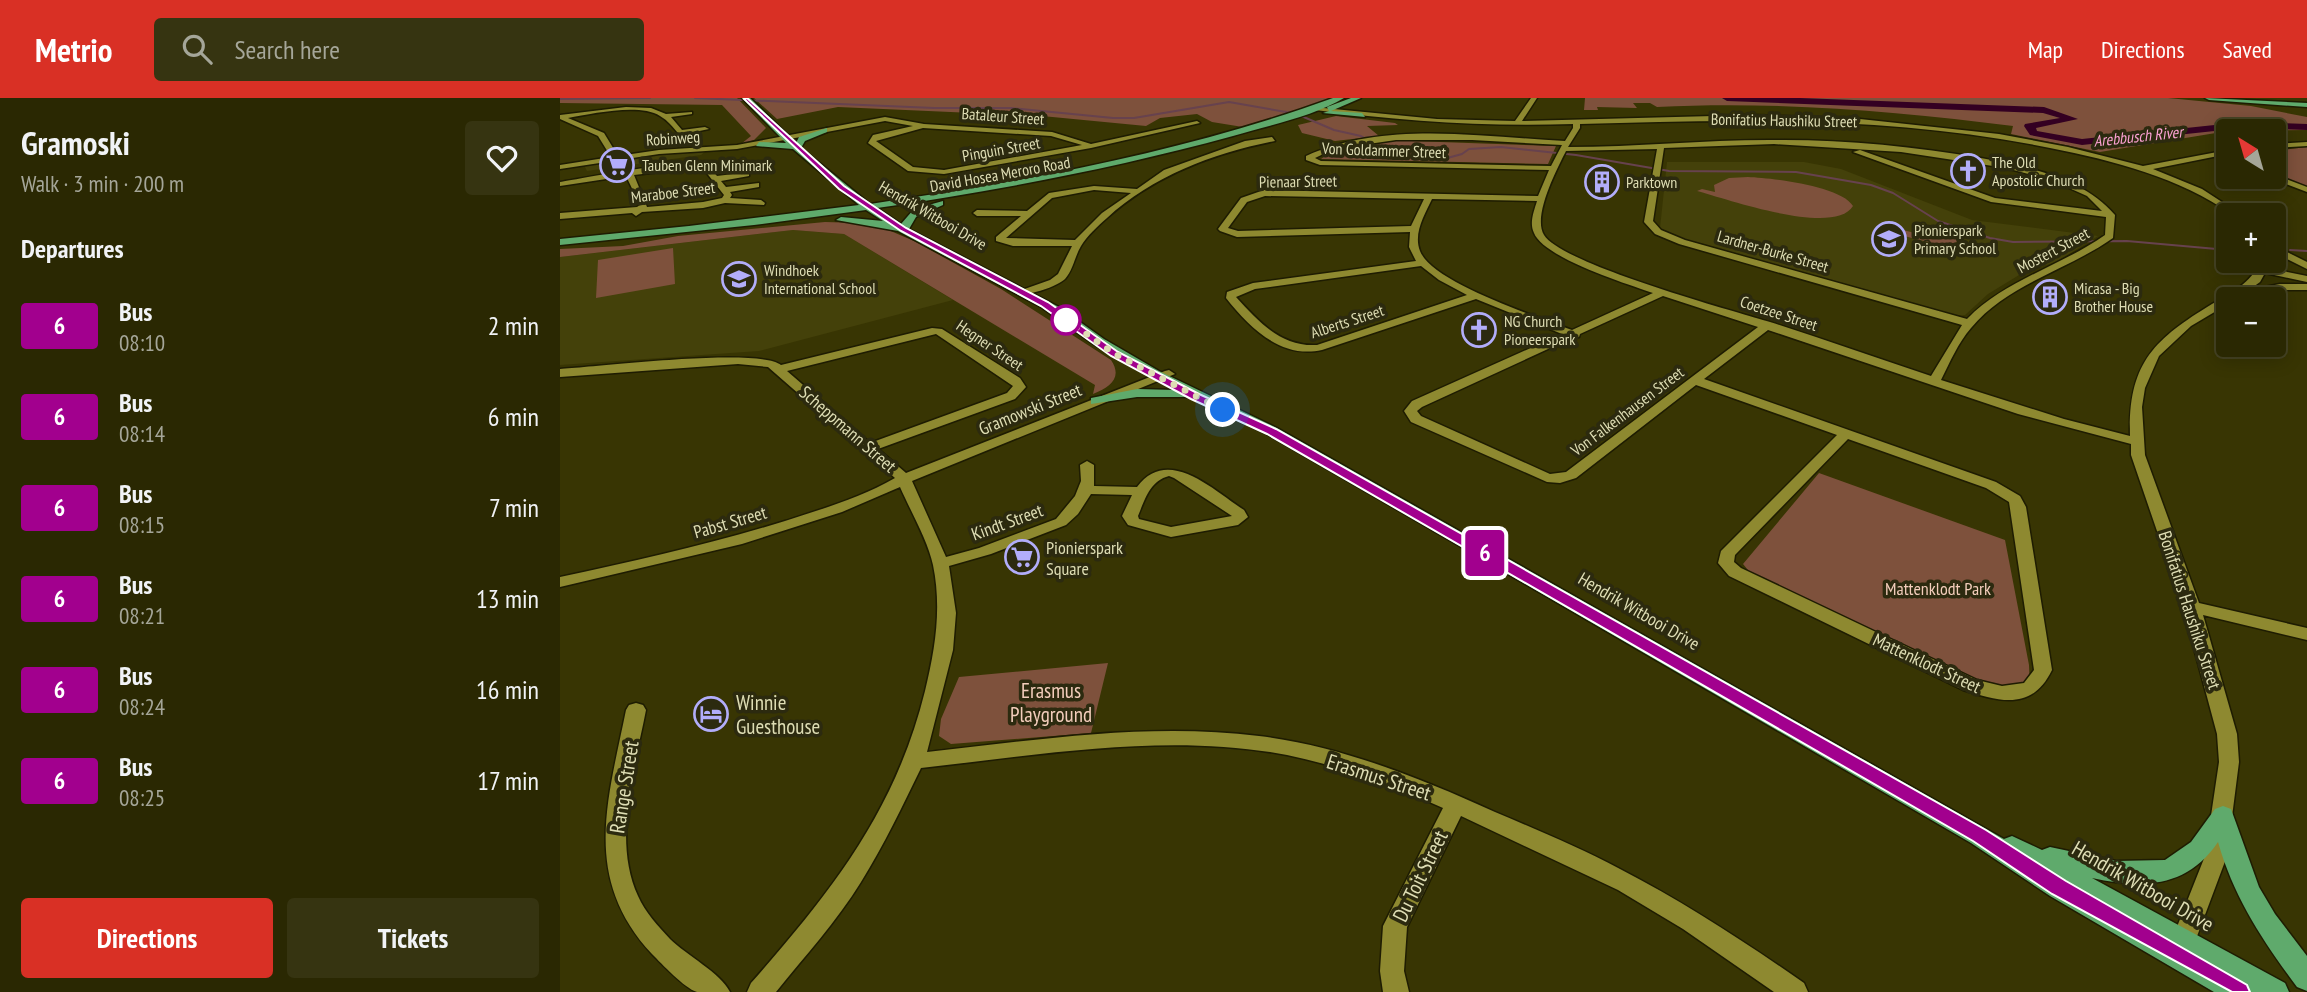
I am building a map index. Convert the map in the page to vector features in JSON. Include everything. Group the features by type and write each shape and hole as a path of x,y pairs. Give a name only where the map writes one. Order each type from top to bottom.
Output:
{"main road":[{"name":"David Hosea Meroro Road","path":"639,235 964,198 1153,160 1292,121 1340,98"},
{"path":"2209,98 2307,103"},
{"path":"2235,98 2307,103"},
{"name":"David Hosea Meroro Road","path":"560,242 799,222 872,209 1140,156 1299,113 1328,109 1354,99"},
{"path":"1354,99 1350,109 1377,116"},
{"name":"Hendrik Witbooi Drive","path":"747,100 841,188 872,209 1044,304 1195,396 1272,431"},
{"path":"1312,113 1362,115"},
{"path":"758,144 785,135 824,131"},
{"path":"758,144 780,144 797,148 802,139 824,131"},
{"path":"756,222 818,209 837,199 841,188 886,198 988,187"},
{"path":"799,222 863,220 904,229 908,218 920,210 964,198"},
{"name":"Hendrik Witbooi Drive","path":"1044,304 1115,354 1238,410 1980,836 2059,888 2180,949 2275,992"},
{"path":"1096,401 1115,390 1125,375 1126,369 1115,354"},
{"path":"1096,401 1137,393 1195,396"},
{"path":"2026,852 2116,872 2150,873 2170,870 2200,849 2223,816"},
{"path":"2223,816 2238,867 2253,901 2276,939 2307,978"},
{"name":"Hendrik Witbooi Drive","path":"1980,836 2004,842 2026,852 2180,949 2239,992"}],"street":[{"path":"1517,124 1534,98"},
{"name":"Bonifatius Haushiku Street","path":"1328,109 1362,115 1449,122 1534,123 1576,127 1593,122 1789,118 1936,128 2040,143 2143,168 2206,194 2220,203"},
{"path":"560,117 612,110 655,111 665,116 683,137 698,143"},
{"path":"665,116 690,113"},
{"path":"851,116 866,121"},
{"path":"560,117 601,135 615,158"},
{"name":"Bataleur Street","path":"824,131 866,121 894,119 924,126 1059,135 1091,146"},
{"path":"673,125 698,121"},
{"name":"Pinguin Street","path":"924,126 876,137 872,141 906,167 931,172 972,169 1197,123"},
{"path":"560,128 577,124"},
{"name":"Coetzee Street","path":"1576,127 1540,199 1534,222 1539,235 1569,257 1664,292 2118,441 2136,440"},
{"path":"670,141 705,129"},
{"path":"972,142 995,130"},
{"name":"Von Goldammer Street","path":"1556,169 1320,163 1309,158 1345,142 1385,138 1566,149"},
{"path":"1021,292 1054,282 1062,276 1078,243 1105,215 1167,172 1248,143 1272,139"},
{"path":"1566,149 1800,143 1972,159 2032,171 2085,191 2096,198 2111,215"},
{"path":"1800,143 1866,156 1994,200 2111,215"},
{"name":"Robinweg","path":"560,167 615,158 758,144"},
{"path":"2286,145 2307,144"},
{"name":"Lardner-Burke Street","path":"1661,146 1648,222 1668,237 1968,323"},
{"path":"1847,146 1866,156"},
{"path":"610,149 622,148"},
{"path":"2143,168 2216,154"},
{"path":"2208,155 2216,157"},
{"path":"709,168 739,163"},
{"name":"Maraboe Street","path":"560,184 704,165 709,168 725,195 690,210 640,210 560,216"},
{"path":"629,174 644,205 629,219"},
{"path":"716,179 746,174"},
{"path":"2286,181 2307,190"},
{"path":"725,195 756,185"},
{"path":"1078,243 1013,243 999,239 1046,197 1094,188 1136,191"},
{"name":"Pienaar Street","path":"1414,229 1237,234 1223,229 1244,200 1264,192 1540,199"},
{"path":"725,195 761,203"},
{"path":"1429,197 1414,229 1416,253 1422,263 1433,272 1477,295 1575,335"},
{"path":"977,213 1026,214"},
{"path":"569,225 581,215"},
{"name":"Mostert Street","path":"1935,380 1968,323 2007,293 2094,249 2110,236 2111,215"},
{"path":"2286,255 2307,267"},
{"name":"Alberts Street","path":"1422,263 1253,286 1237,290 1231,294 1231,298 1280,343 1300,350 1318,348 1477,295"},
{"path":"2286,272 2307,278"},
{"name":"Bonifatius Haushiku Street","path":"2246,287 2260,273"},
{"path":"2286,287 2307,287"},
{"name":"Von Falkenhausen Street","path":"1664,292 1575,335 1417,404 1410,411 1416,419 1534,473 1560,479 1571,475 1767,325"},
{"name":"Bonifatius Haushiku Street","path":"2180,949 2216,856 2229,762 2227,734 2216,686 2192,607 2136,440 2139,387 2154,354 2187,324 2216,306"},
{"name":"Hegner Street","path":"780,369 920,331 938,331 1020,387 1011,396 868,448"},
{"name":"Scheppmann Street","path":"560,373 738,360 765,363 780,369 904,479 941,564 947,613 944,650 914,761 880,831 852,877 820,921 760,992"},
{"name":"Gramowski Street","path":"904,479 1164,376"},
{"name":"Mattenklodt Street","path":"1697,381 1846,433 1992,485 2015,499 2019,507 2043,670 2039,681 2030,690 2007,695 1970,685 1735,572 1726,563 1727,554 1846,433"},
{"path":"2095,432 2116,433 2136,440"},
{"path":"1087,465 1090,475 1086,490 1141,491"},
{"path":"1175,473 1239,513 1240,517 1233,522 1188,530 1161,531 1130,519 1141,491 1154,476 1175,473"},
{"name":"Pabst Street","path":"560,582 744,539 833,510 904,479"},
{"name":"Kindt Street","path":"941,564 1054,526 1071,513 1086,490"},
{"path":"2192,607 2307,634"},
{"name":"Range Street","path":"636,710 614,832 618,876 637,921 655,943 692,975 717,992"},
{"name":"Erasmus Street","path":"914,761 1131,741 1221,740 1282,748 1344,763 1456,804 1626,883 1737,951 1795,992"},
{"name":"Du Toit Street","path":"1396,992 1392,971 1395,926 1456,804"}],"shaded area":[{"path":"706,151 701,155 587,171 584,165 662,153"},
{"name":"Pionierspark Primary School","path":"1667,162 1804,162 1841,169 1972,220 2098,236 2056,262 2024,272 1988,294 1965,315 1954,316 1691,242 1660,228"},
{"name":"Windhoek International School","path":"793,230 844,234 953,300 759,351 560,365 560,257"}],"green space":[{"path":"560,98 737,98 766,128 754,140 741,144 751,136 722,105 560,103"},
{"path":"754,98 1340,98 1249,128 1212,122 1197,114 1160,118 1146,126 1042,116 838,107 777,119"},
{"path":"1585,98 2168,98 2251,106 2307,117 2307,130 2286,130 2286,119 2216,119 2216,133 2100,152 2011,134 2013,126 1924,116 1791,106 1657,107 1650,103 1633,103 1637,108 1597,107 1598,110 1584,110"},
{"path":"1336,116 1398,125 1367,126 1379,136 1335,141 1302,133 1298,125"},
{"path":"1383,140 1556,146 1548,164 1321,159 1338,147"},
{"path":"2307,147 2307,186 2286,179 2286,149"},
{"path":"1729,178 1789,181 1821,188 1846,199 1853,206 1842,215 1825,218 1803,217 1697,191 1702,189 1715,192 1714,185"},
{"path":"825,222 879,226 914,241 1001,289 1111,360 1116,372 1113,381 1093,394 1095,385 844,234 793,230 560,257 560,249 623,246 678,236"},
{"path":"1927,229 1963,238 1948,247 1896,234 1903,230 1919,234"},
{"path":"673,248 675,284 596,298 598,260"},
{"name":"Mattenklodt Park","path":"1819,473 2005,540 2029,665 2030,690 1991,688 1752,575 1743,564"},
{"name":"Erasmus Playground","path":"1108,663 1091,733 951,744 939,736 941,719 959,677"}],"waterway":[{"path":"560,99 650,98"},
{"path":"695,98 934,108 1011,108 1113,118 1134,118 1229,102 1292,113"},
{"name":"Arebbusch River","path":"1727,98 2044,110 2073,119 2029,126 2034,133 2082,142 2243,125 2307,127"},
{"path":"1299,115 1334,130 1361,136 1370,141 1379,154 1440,160 1462,154 1469,149 1501,147 1576,155 1669,171 1796,172 1871,185 1893,193 1938,221 1990,238 2013,242 2127,241 2216,249"},
{"path":"2290,250 2307,251"}],"bus line":[{"name":"6","path":"745,98 841,188 904,229 1044,304 1115,354 1170,384 1272,431 1980,836 2059,888 2240,992"}],"place":[{"name":"Tauben Glenn Minimark","path":"617,165"},
{"name":"The Old Apostolic Church","path":"1968,171"},
{"name":"Parktown","path":"1602,182"},
{"name":"Pionierspark Primary School","path":"1889,239"},
{"name":"Windhoek International School","path":"739,279"},
{"name":"Micasa - Big Brother House","path":"2050,297"},
{"name":"NG Church Pioneerspark","path":"1479,330"},
{"name":"Pionierspark Square","path":"1022,557"},
{"name":"Winnie Guesthouse","path":"711,714"}],"route":[{"path":"1066,320 1115,354 1223,410"}]}
